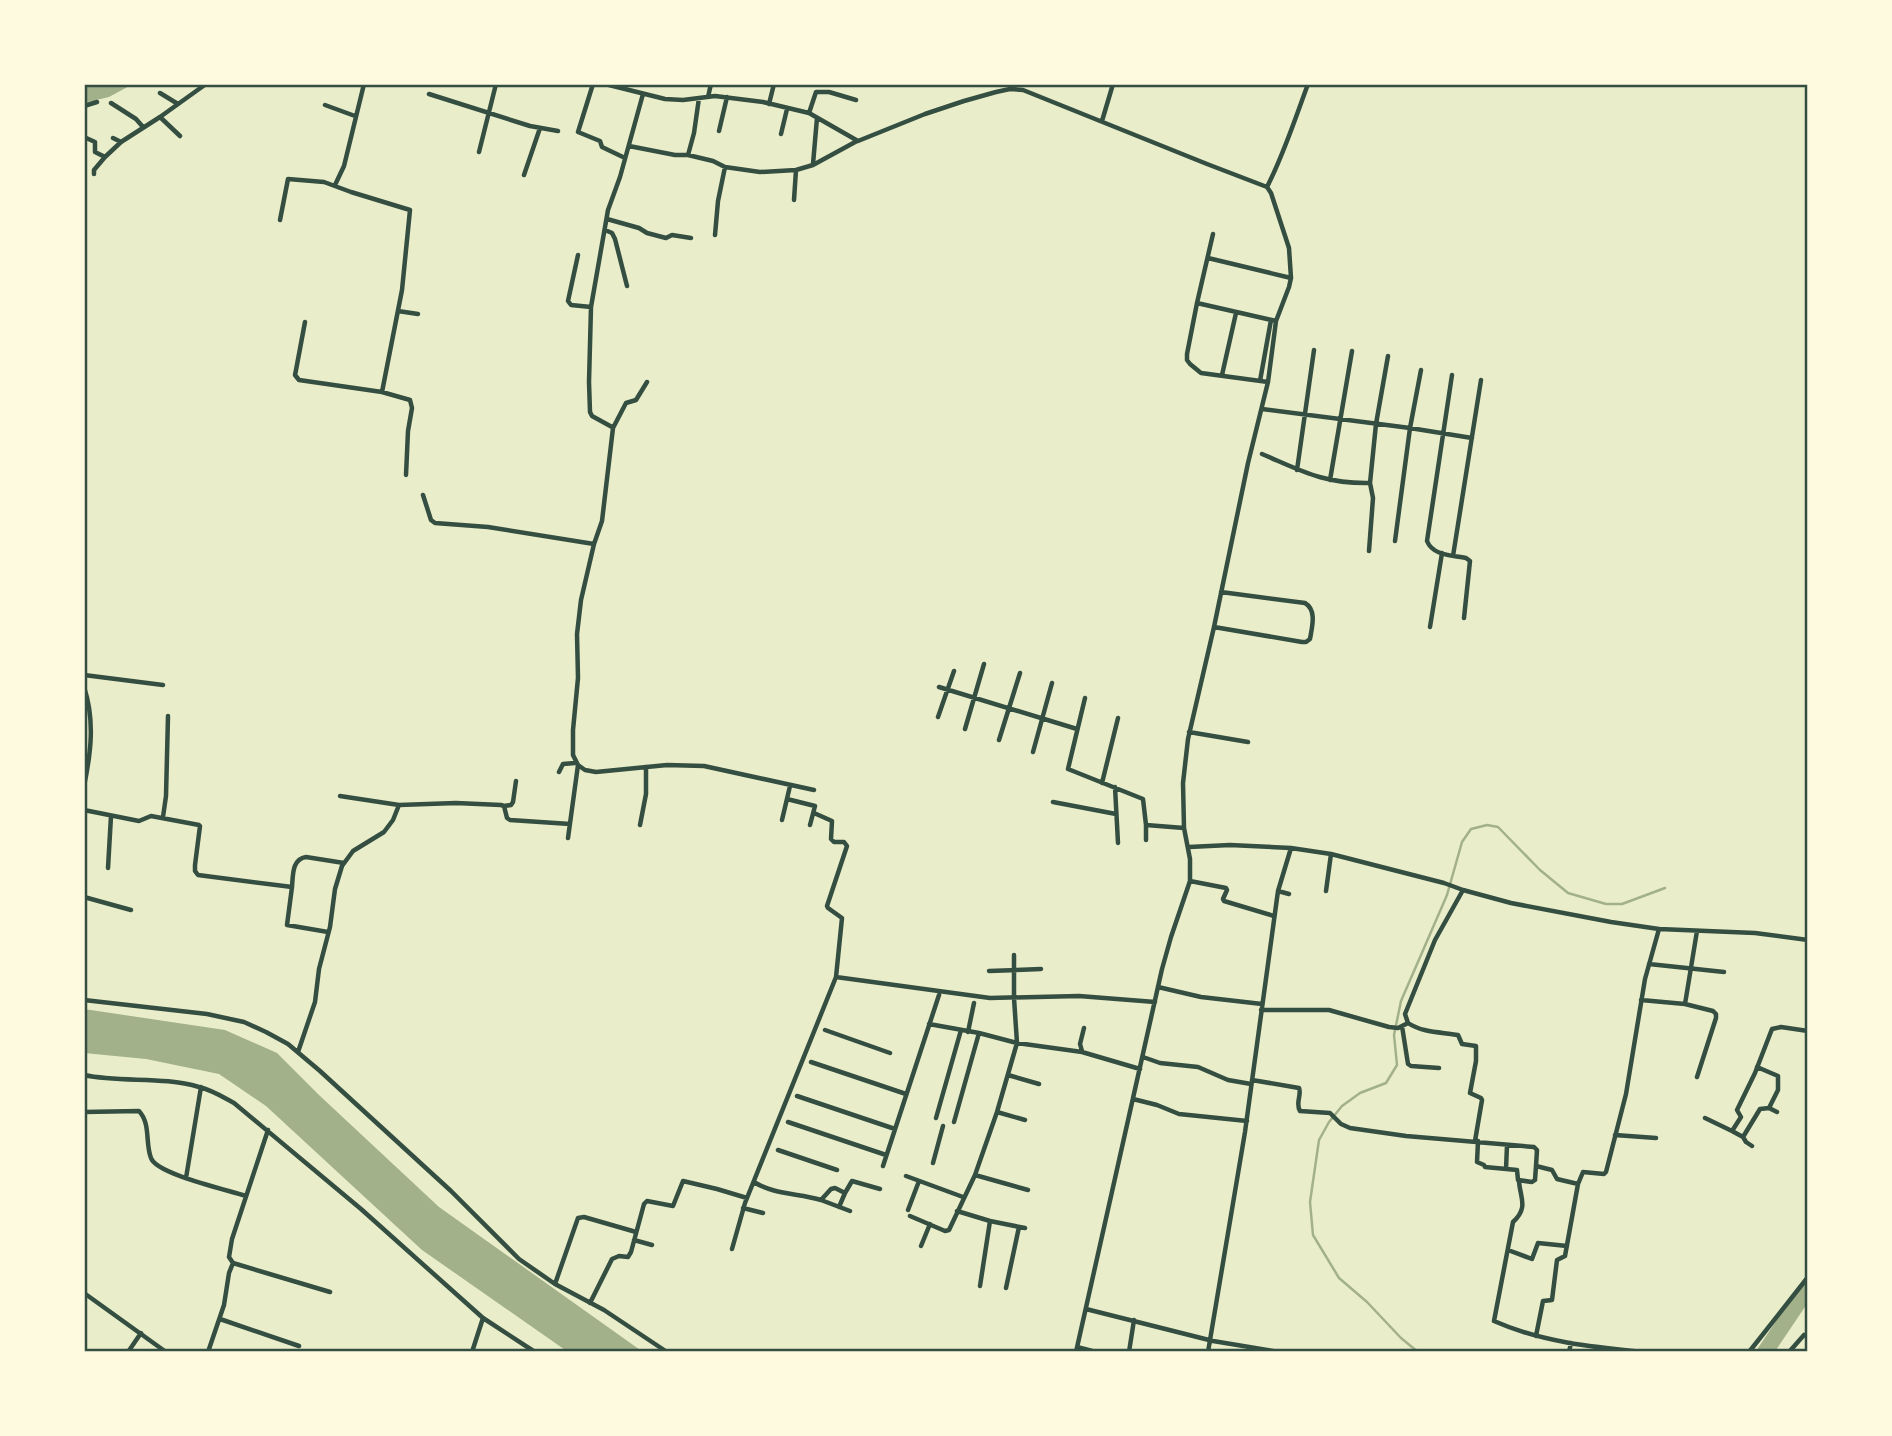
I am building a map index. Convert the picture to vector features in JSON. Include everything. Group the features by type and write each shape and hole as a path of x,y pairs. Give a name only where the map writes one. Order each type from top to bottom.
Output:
{"street":[{"path":"94,174 94,170 121,142 206,84"},
{"path":"335,185 344,166 363,84"},
{"path":"479,152 496,84"},
{"path":"593,84 578,132 593,137 600,141 602,147 625,158"},
{"path":"605,84 665,99 727,97 809,113 858,141"},
{"path":"708,97 711,84"},
{"path":"769,104 774,84"},
{"path":"1102,121 1113,84"},
{"path":"1260,381 1273,321 1291,278 1289,248 1268,187 1308,84"},
{"path":"629,146 688,155 725,167 760,172 796,170 925,114 1010,89 1023,90 1268,187"},
{"path":"809,113 816,92 829,92 856,100"},
{"path":"160,93 178,104"},
{"path":"429,94 558,131"},
{"path":"613,428 592,416 590,412 591,307 607,219 643,94"},
{"path":"719,131 727,97"},
{"path":"688,155 699,98"},
{"path":"84,106 97,102"},
{"path":"111,103 136,119 143,127"},
{"path":"326,105 355,116"},
{"path":"781,134 788,109"},
{"path":"160,117 180,136"},
{"path":"813,164 817,118"},
{"path":"524,175 540,128"},
{"path":"84,137 95,142 95,152 105,157"},
{"path":"113,138 121,142"},
{"path":"715,236 725,167"},
{"path":"794,200 796,170"},
{"path":"280,220 288,179 324,182 410,210 398,312 382,392"},
{"path":"607,219 666,238 672,235 691,238"},
{"path":"605,230 612,233 615,239 627,286"},
{"path":"1213,234 1187,360 1201,373 1268,382"},
{"path":"578,255 568,301 571,305 591,307"},
{"path":"1208,258 1291,278"},
{"path":"1197,303 1273,321"},
{"path":"398,312 418,314"},
{"path":"1222,375 1236,313"},
{"path":"1096,1352 1077,1350 1158,988 1171,937 1190,881 1189,847 1184,828 1183,769 1248,463 1268,382 1273,321"},
{"path":"305,322 295,375 299,380 382,392 410,400 412,403 406,474"},
{"path":"1297,470 1314,350"},
{"path":"1330,480 1352,351"},
{"path":"1369,551 1373,498 1370,483 1376,424 1388,356"},
{"path":"1395,541 1410,428 1421,370"},
{"path":"1452,374 1427,541 1431,550 1466,558 1470,564 1464,618"},
{"path":"1453,555 1481,380"},
{"path":"647,382 636,400 626,403 613,428 602,521 581,600 577,634 578,678 573,755 577,764 585,770 596,772 667,765 704,766 814,790"},
{"path":"1262,409 1472,438"},
{"path":"1262,454 1306,474 1350,484 1370,483"},
{"path":"423,495 431,520 435,523 488,527 594,544"},
{"path":"1430,627 1442,553"},
{"path":"1214,627 1306,642 1310,639 1312,610 1309,605 1221,592"},
{"path":"965,729 984,664"},
{"path":"938,718 954,671"},
{"path":"999,740 1020,673"},
{"path":"84,675 163,685"},
{"path":"1033,752 1052,683"},
{"path":"84,687 89,705 92,744 84,786"},
{"path":"939,687 1077,729"},
{"path":"1085,698 1068,769 1144,799 1146,840"},
{"path":"163,817 168,716"},
{"path":"1102,783 1118,718"},
{"path":"1189,732 1248,742"},
{"path":"559,772 563,764 577,764"},
{"path":"568,838 577,764"},
{"path":"640,825 646,794 646,767"},
{"path":"340,796 399,805 456,803 505,806 513,802 516,781"},
{"path":"782,821 790,786"},
{"path":"1115,787 1118,842"},
{"path":"788,799 814,805 810,825"},
{"path":"1053,802 1116,814"},
{"path":"298,1052 314,1002 335,889 344,863 353,852 384,832 399,805"},
{"path":"505,806 507,818 510,820 570,824"},
{"path":"84,810 139,821 151,816 163,817 200,826 195,865 198,875 292,887"},
{"path":"732,1249 743,1208 836,977 842,918 827,906 847,846 844,842 832,841 832,821 814,813"},
{"path":"108,868 111,816"},
{"path":"1146,825 1184,828"},
{"path":"1189,847 1230,845 1291,848 1331,854 1511,902 1611,922 1659,929 1755,933 1808,940"},
{"path":"1208,1352 1247,1121 1278,891 1291,848"},
{"path":"1326,891 1331,854"},
{"path":"328,932 287,925 296,862 306,857 344,863"},
{"path":"1190,881 1226,888 1224,901 1274,916"},
{"path":"1462,890 1435,940 1405,1014 1408,1023 1423,1030 1458,1035 1462,1044 1476,1046 1470,1093 1482,1098 1477,1141 1478,1163 1486,1167 1517,1170 1522,1192 1522,1210 1513,1222 1493,1320 1536,1336 1615,1351 1640,1352"},
{"path":"1278,891 1289,894"},
{"path":"84,897 131,910"},
{"path":"1536,1336 1543,1301 1552,1300 1557,1260 1564,1257 1578,1184 1583,1172 1606,1173 1626,1094 1649,964 1659,929"},
{"path":"1685,1004 1697,931"},
{"path":"919,1181 909,1213 945,1231 949,1230 975,1175 1017,1043 1014,955"},
{"path":"1649,964 1724,972"},
{"path":"989,971 1041,969"},
{"path":"836,977 978,996 1079,996 1155,1002"},
{"path":"1158,988 1261,1007 1329,1010 1398,1027 1408,1023"},
{"path":"883,1166 939,995"},
{"path":"84,1000 207,1014 244,1022 288,1044 451,1191 519,1259 667,1352"},
{"path":"1642,1000 1685,1004 1716,1014 1697,1077"},
{"path":"968,1032 974,1003"},
{"path":"929,1024 1017,1043 1082,1052 1140,1069"},
{"path":"1398,1027 1408,1064 1439,1068"},
{"path":"1732,1131 1741,1117 1737,1111 1772,1029 1781,1027 1808,1031"},
{"path":"1082,1052 1080,1044 1084,1028"},
{"path":"825,1030 890,1054"},
{"path":"936,1118 961,1030"},
{"path":"954,1122 979,1033"},
{"path":"1143,1057 1160,1063 1198,1067 1228,1080 1299,1088 1301,1091 1297,1105 1300,1111 1332,1114 1350,1128 1406,1136 1535,1147 1534,1181 1519,1181"},
{"path":"811,1062 906,1094"},
{"path":"1757,1066 1777,1075 1778,1078 1778,1090 1769,1108"},
{"path":"84,1075 201,1087 234,1103 362,1209 483,1318 535,1352"},
{"path":"1008,1075 1039,1084"},
{"path":"186,1178 201,1087"},
{"path":"797,1096 895,1129"},
{"path":"1133,1099 1179,1114 1247,1121"},
{"path":"1743,1137 1759,1110 1769,1108 1777,1112"},
{"path":"84,1112 139,1111 146,1122 150,1157 154,1165 186,1178 246,1196"},
{"path":"997,1112 1025,1120"},
{"path":"1705,1118 1743,1137 1745,1142 1752,1146"},
{"path":"788,1122 886,1155"},
{"path":"933,1163 943,1126"},
{"path":"268,1130 229,1257 233,1263 330,1292"},
{"path":"1615,1135 1656,1138"},
{"path":"1506,1169 1507,1145"},
{"path":"778,1150 837,1170"},
{"path":"1536,1166 1552,1170 1557,1179 1578,1184"},
{"path":"975,1175 1028,1190"},
{"path":"906,1176 963,1197"},
{"path":"590,1303 612,1259 618,1255 628,1257 644,1203 650,1201 673,1206 682,1181 747,1198"},
{"path":"839,1207 853,1181 880,1189"},
{"path":"754,1182 769,1190 800,1194 850,1211"},
{"path":"821,1200 831,1188 845,1193"},
{"path":"743,1208 763,1213"},
{"path":"957,1212 1026,1228"},
{"path":"555,1284 578,1218 584,1217 636,1232"},
{"path":"980,1286 990,1221"},
{"path":"920,1246 930,1224"},
{"path":"1006,1288 1018,1227"},
{"path":"634,1240 652,1245"},
{"path":"1508,1250 1532,1259 1538,1243 1567,1246"},
{"path":"208,1352 224,1305 233,1263"},
{"path":"1749,1352 1808,1277"},
{"path":"84,1293 166,1352"},
{"path":"1086,1308 1211,1340 1279,1352"},
{"path":"472,1352 483,1318"},
{"path":"220,1319 299,1346"},
{"path":"1129,1352 1134,1320"},
{"path":"128,1352 141,1334"},
{"path":"1789,1352 1804,1335"},
{"path":"1569,1352 1571,1343"}],"shaded area":[{"path":"84,84 133,84 109,97 84,103"},
{"path":"84,1009 225,1030 277,1053 439,1207 643,1352 568,1352 422,1250 266,1106 219,1074 146,1059 84,1053"}],"waterway":[{"path":"1418,1352 1339,1278 1313,1235 1310,1202 1319,1140 1329,1122 1342,1106 1360,1093 1386,1083 1397,1065 1394,1035 1401,1001 1447,895 1462,842 1471,829 1487,825 1498,827 1540,870 1568,893 1606,904 1622,904 1665,888"},
{"path":"1765,1352 1808,1288"}]}
